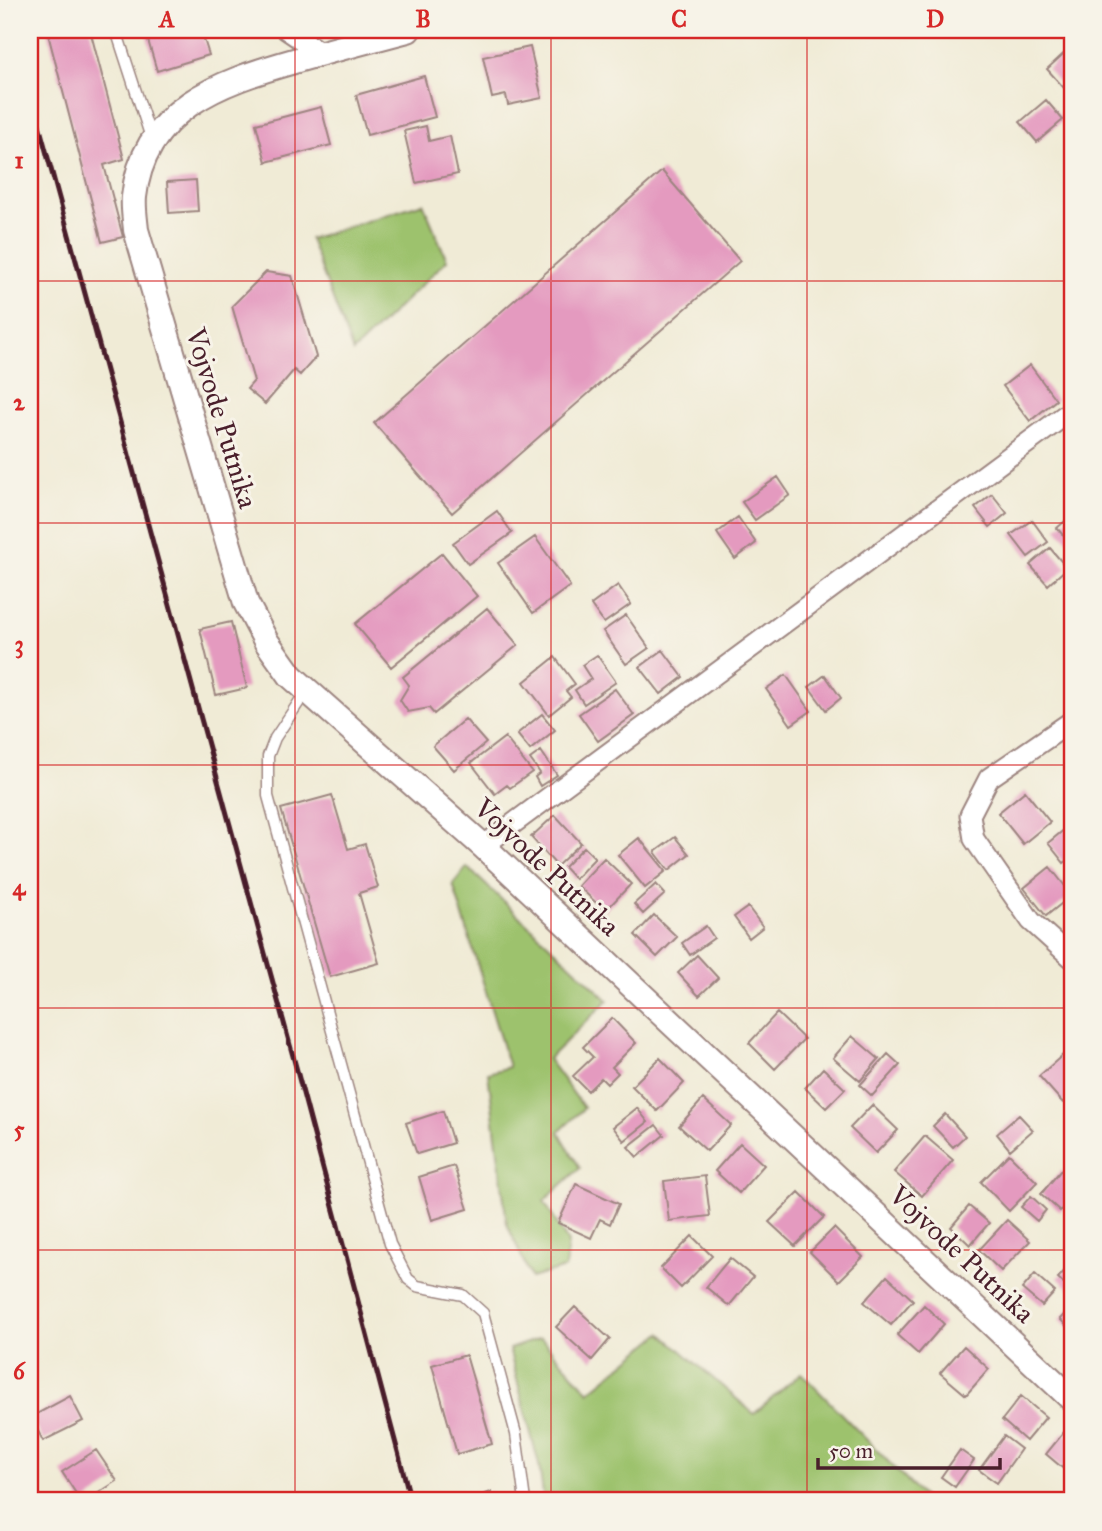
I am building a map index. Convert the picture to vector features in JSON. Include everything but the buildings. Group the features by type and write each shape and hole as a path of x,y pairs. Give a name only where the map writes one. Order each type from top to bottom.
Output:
{"street":[{"path":"287,30 321,53"},
{"name":"Vojvode Putnika","path":"408,30 243,75 195,98 171,117 152,141 139,170 133,200 136,230 246,603 266,640 291,676 483,846 1072,1399"},
{"path":"483,846 1072,410"},
{"path":"1072,721 989,778 970,815 974,839 1031,921 1072,958"}],"lane":[{"path":"116,30 152,141"},
{"path":"307,690 275,738 268,756 268,796 390,1244 408,1279 417,1286 463,1296 483,1313 516,1434 525,1501"}],"green space":[{"path":"423,203 447,260 353,352 310,239"},
{"path":"467,867 608,1000 548,1059 584,1108 559,1132 580,1168 544,1201 568,1243 565,1268 531,1278 507,1224 488,1073 509,1067 453,884"},
{"path":"661,1333 754,1414 801,1373 927,1501 544,1501 539,1465 509,1349 541,1338 589,1392"}],"railway":[{"path":"30,92 296,1067 411,1501"}]}
